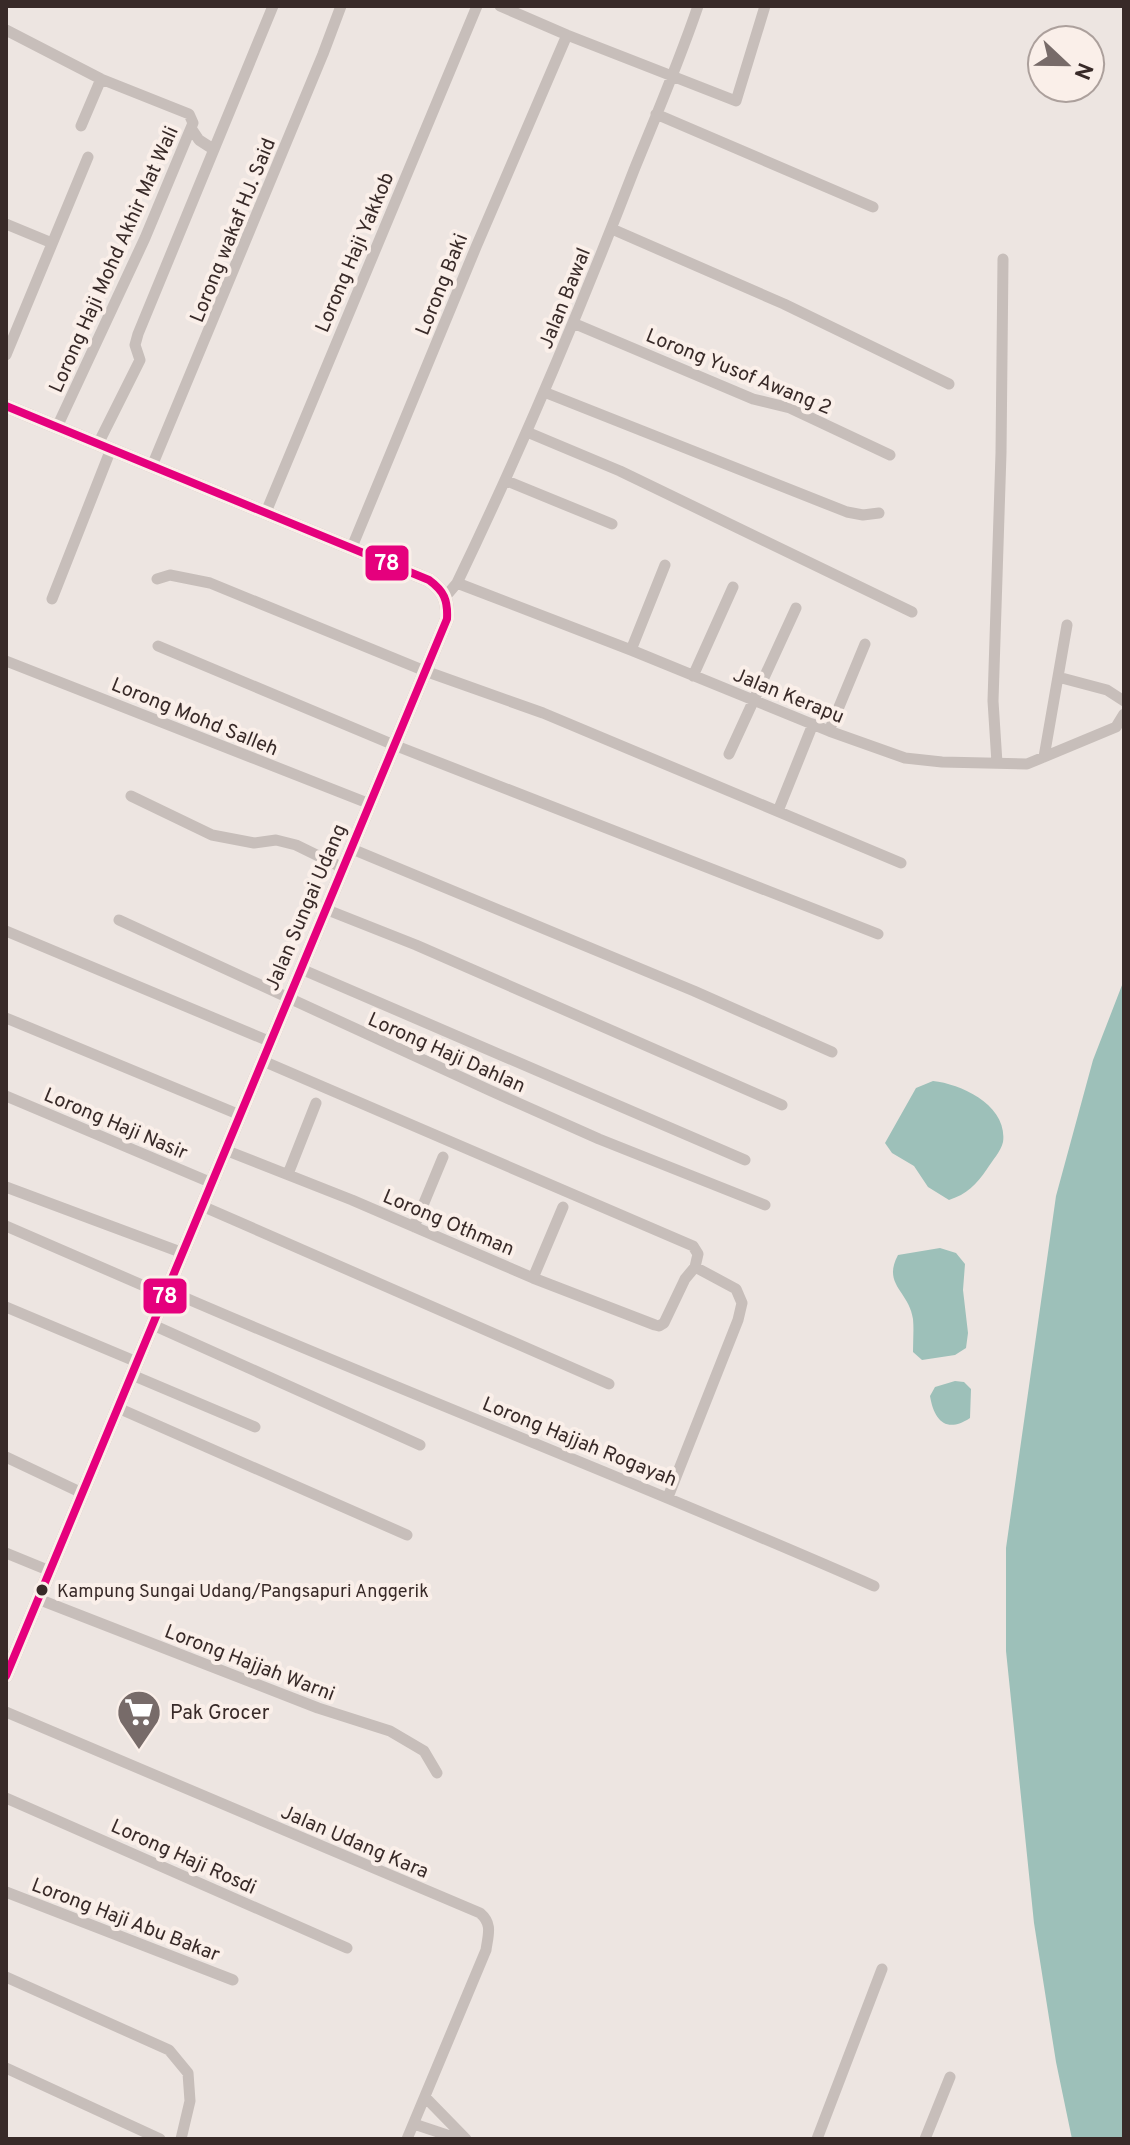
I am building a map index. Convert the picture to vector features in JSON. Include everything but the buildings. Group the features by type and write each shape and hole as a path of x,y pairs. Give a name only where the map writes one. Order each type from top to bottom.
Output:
{"street":[{"path":"52,599 104,447 140,360 135,345 138,334 273,6"},
{"name":"Lorong wakaf HJ. Said","path":"152,466 341,6"},
{"name":"Lorong Haji Yakkob","path":"266,512 477,6"},
{"path":"500,6 736,101 765,6"},
{"name":"Jalan Bawal","path":"446,596 457,583 507,481 612,229 698,6"},
{"name":"Lorong Haji Mohd Akhir Mat Wali","path":"6,30 101,79 189,114 193,123 145,238 57,427"},
{"name":"Lorong Baki","path":"352,547 567,35"},
{"path":"81,126 101,79"},
{"path":"656,114 873,207"},
{"path":"191,128 199,140 213,149"},
{"path":"6,355 88,157"},
{"path":"6,224 52,243"},
{"path":"612,229 784,304 949,384"},
{"path":"997,763 993,701 1003,259"},
{"name":"Lorong Yusof Awang 2","path":"573,323 753,399 790,408 890,455"},
{"path":"544,392 847,512 863,515 879,513"},
{"path":"6,406 429,580 446,596"},
{"path":"527,432 620,471 912,612"},
{"path":"507,481 612,524"},
{"path":"631,650 665,565"},
{"path":"157,579 170,575 210,583 425,671 543,713 901,863"},
{"name":"Jalan Kerapu","path":"457,583 829,731 905,758 1027,764 1116,727 1124,714"},
{"path":"693,676 733,587"},
{"name":"Jalan Sungai Udang","path":"6,1676 447,619 446,596"},
{"path":"729,754 796,608"},
{"path":"1044,757 1067,625"},
{"path":"829,731 865,644"},
{"path":"158,646 394,745 878,934"},
{"name":"Lorong Mohd Salleh","path":"6,661 370,804"},
{"path":"1058,677 1107,690 1124,701"},
{"path":"778,811 813,724"},
{"path":"131,796 212,835 254,843 276,840 296,845 343,868"},
{"path":"352,849 680,985 832,1052"},
{"path":"325,909 416,945 782,1105"},
{"name":"Lorong Haji Dahlan","path":"119,920 288,1000 599,1139 765,1205"},
{"path":"6,931 271,1042"},
{"path":"301,969 745,1160"},
{"path":"6,1018 240,1115"},
{"path":"263,1061 693,1246 698,1254 695,1267 736,1289 742,1303 704,1410 668,1497"},
{"name":"Lorong Haji Nasir","path":"6,1096 212,1183"},
{"path":"288,1174 316,1103"},
{"name":"Lorong Othman","path":"225,1150 533,1278 659,1326 664,1323 685,1279 695,1267"},
{"path":"414,1227 443,1157"},
{"path":"6,1187 183,1253"},
{"path":"202,1206 609,1384"},
{"path":"533,1278 563,1207"},
{"path":"6,1226 166,1293"},
{"name":"Lorong Hajjah Rogayah","path":"166,1293 668,1497 874,1586"},
{"path":"6,1307 255,1427"},
{"path":"153,1325 420,1445"},
{"path":"118,1408 407,1535"},
{"path":"6,1457 82,1493"},
{"path":"6,1553 50,1571"},
{"name":"Lorong Hajjah Warni","path":"38,1599 318,1708 390,1731 424,1751 437,1773"},
{"name":"Jalan Udang Kara","path":"6,1712 486,1918 490,1927 486,1950 407,2139"},
{"name":"Lorong Haji Rosdi","path":"6,1798 347,1948"},
{"name":"Lorong Haji Abu Bakar","path":"6,1892 233,1980"},
{"path":"817,2139 882,1969"},
{"path":"6,1977 169,2050 188,2073 190,2101 181,2139"},
{"path":"6,2068 160,2139"},
{"path":"925,2139 950,2077"},
{"path":"425,2097 466,2139"},
{"path":"414,2124 459,2139"}],"water":[{"path":"1124,980 1124,2139 1072,2139 1056,2062 1034,1923 1006,1651 1006,1548 1056,1196 1093,1060"},
{"path":"933,1081 957,1087 981,1099 991,1108 1003,1129 1002,1145 983,1175 966,1192 949,1200 928,1187 914,1166 892,1153 885,1143 916,1088"},
{"path":"940,1248 956,1253 965,1264 966,1348 955,1355 922,1360 913,1352 911,1309 895,1281 894,1265 898,1255"},
{"path":"955,1381 964,1382 971,1389 970,1418 954,1425 938,1418 930,1396 935,1387"}],"transit line":[{"name":"78","path":"6,406 429,580 444,596 447,612 447,619 6,1676"}],"place":[{"name":"Kampung Sungai Udang/Pangsapuri Anggerik","path":"42,1590"},
{"name":"Pak Grocer","path":"139,1751"}]}
